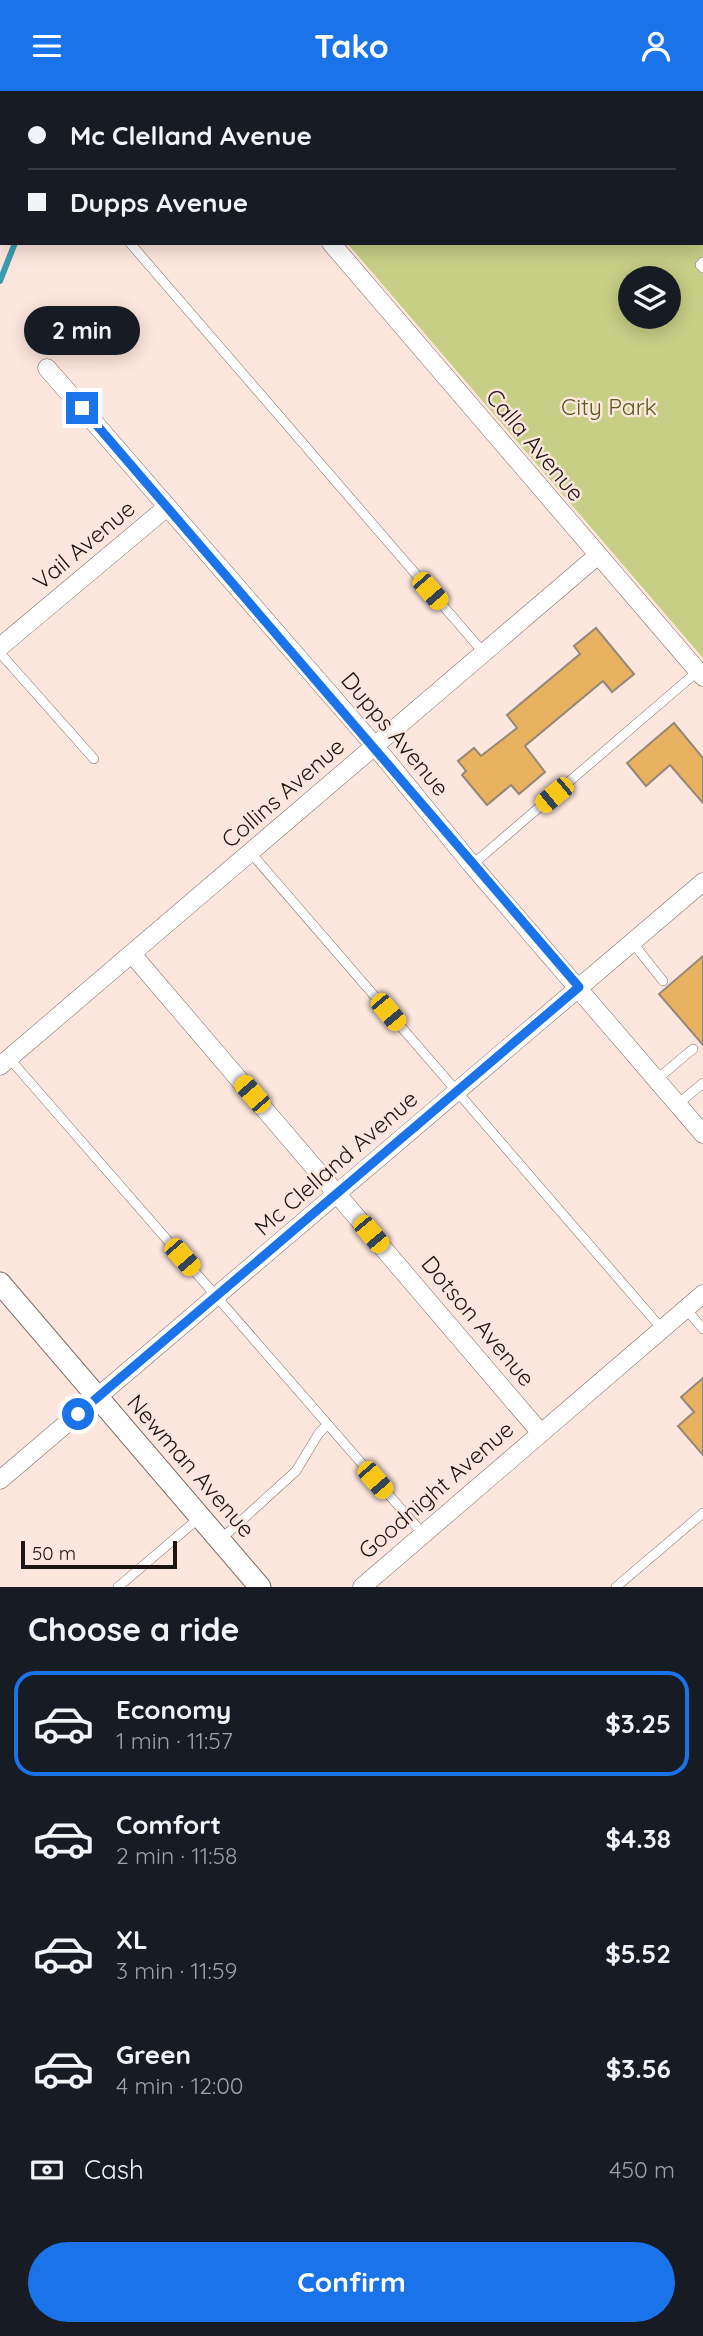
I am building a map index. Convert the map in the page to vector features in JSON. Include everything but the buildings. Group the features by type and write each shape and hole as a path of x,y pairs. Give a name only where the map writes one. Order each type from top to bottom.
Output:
{"street":[{"name":"Calla Avenue","path":"333,245 701,674"},
{"name":"Dupps Avenue","path":"47,367 374,745 472,865 703,1134"},
{"name":"Vail Avenue","path":"0,647 167,507"},
{"name":"Collins Avenue","path":"5,1062 597,556"},
{"name":"Mc Clelland Avenue","path":"0,1480 703,882"},
{"name":"Dotson Avenue","path":"132,954 540,1432"},
{"name":"Newman Avenue","path":"0,1283 260,1587"},
{"name":"Goodnight Avenue","path":"362,1587 703,1294"}],"lane":[{"path":"132,245 483,652"},
{"path":"0,653 94,759"},
{"path":"472,865 701,674"},
{"path":"251,853 662,1329"},
{"path":"632,942 663,981"},
{"path":"657,1079 692,1049"},
{"path":"5,1062 216,1297 423,1534"},
{"path":"678,1104 703,1083"},
{"path":"686,1309 703,1329"},
{"path":"219,1539 296,1471 319,1433 327,1425"},
{"path":"616,1587 703,1513"},
{"path":"118,1587 200,1517"}],"green space":[{"name":"City Park","path":"349,245 703,245 703,658"}],"waterway":[{"path":"0,281 14,245"}],"route":[{"path":"78,1414 579,987 82,408"}]}
